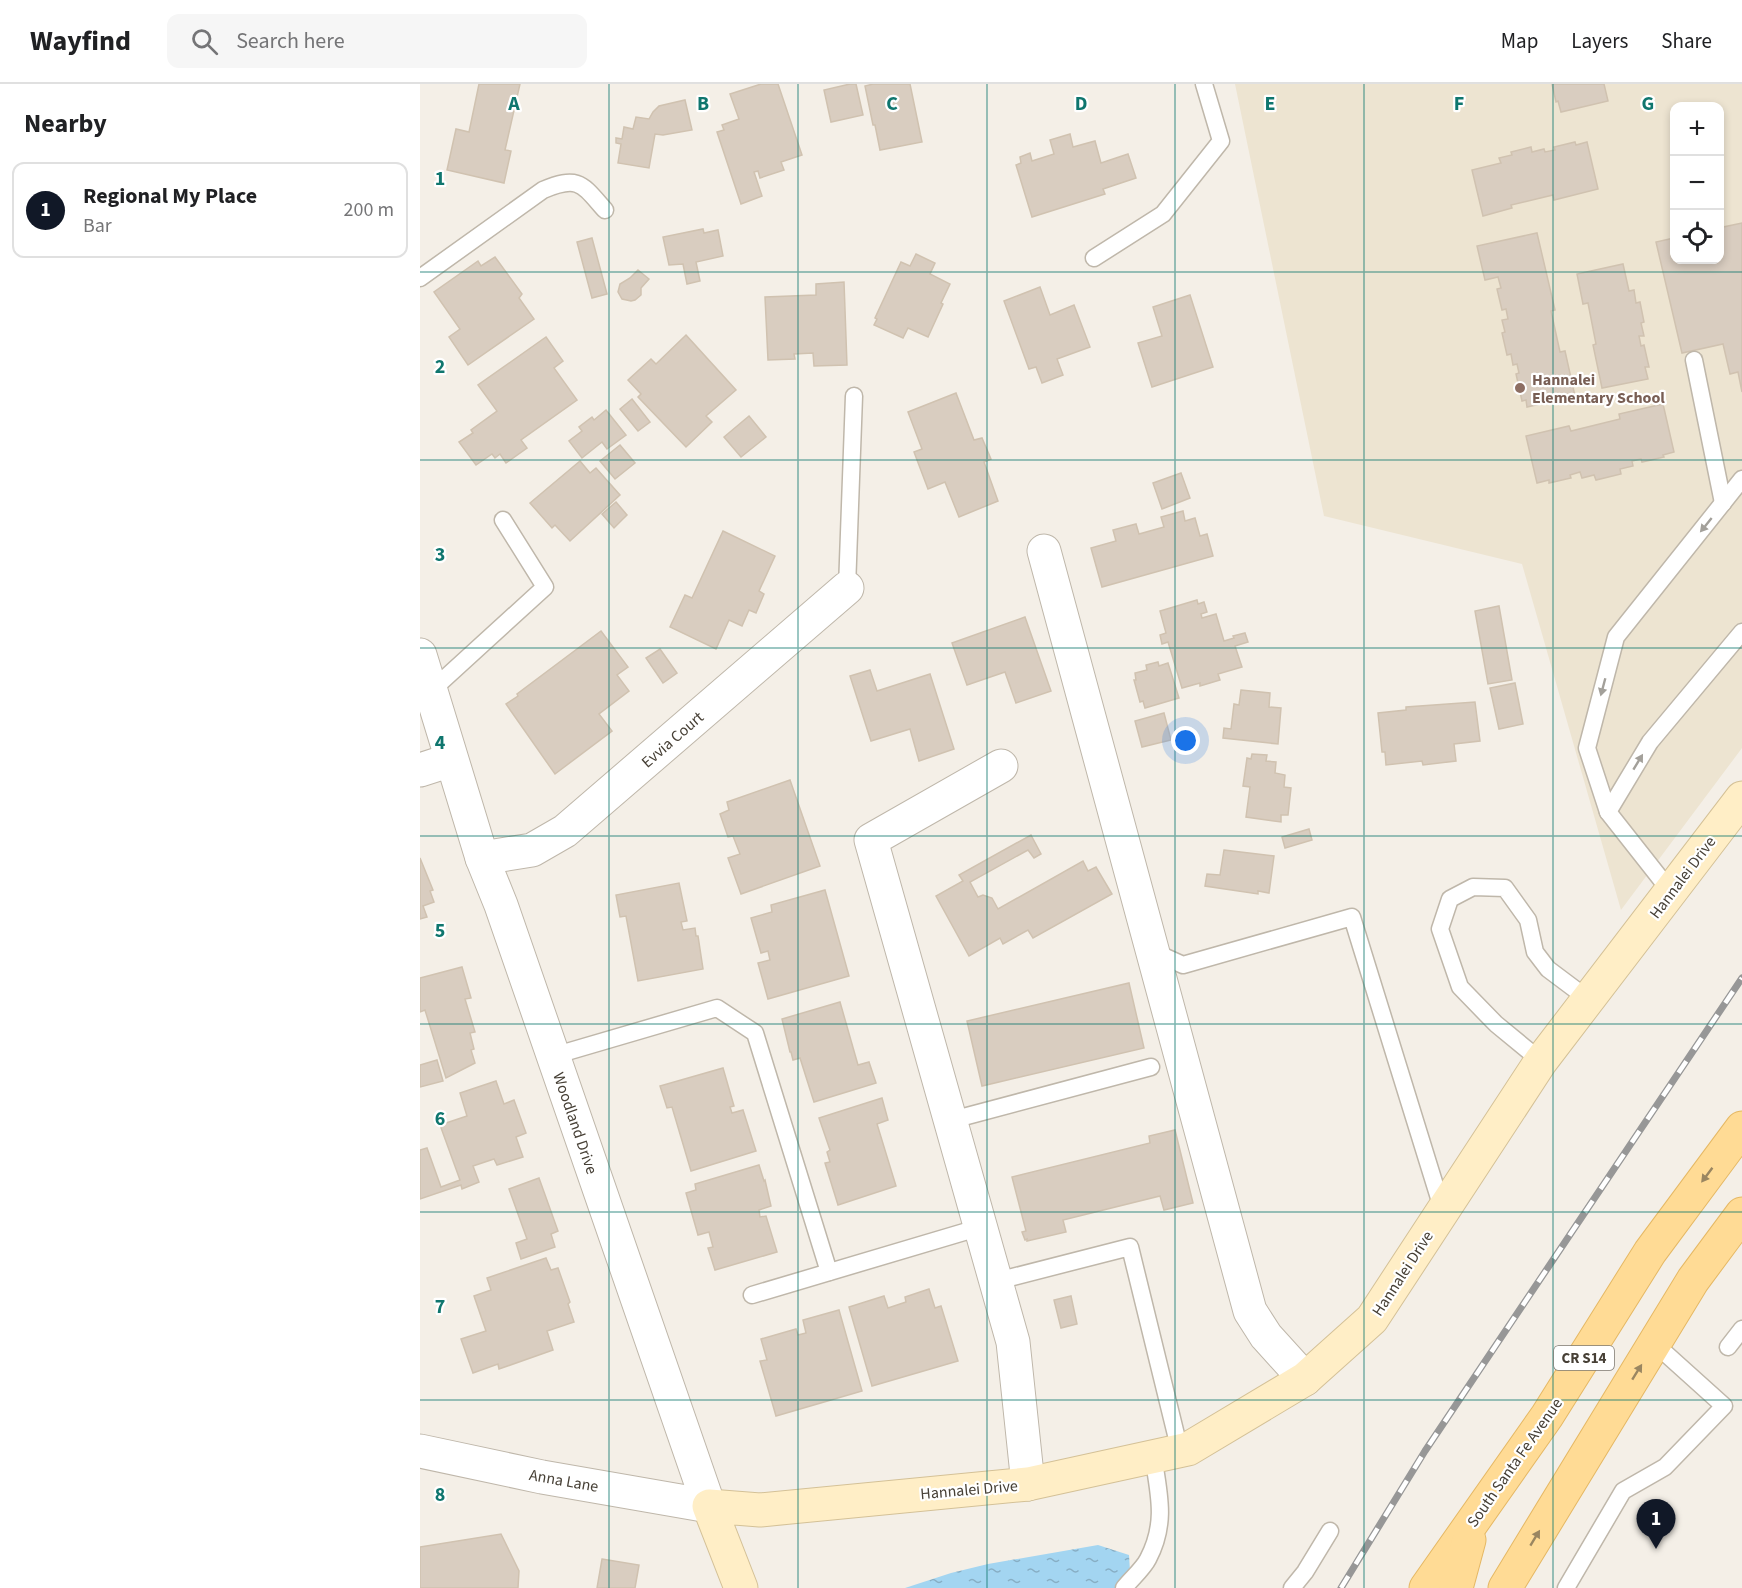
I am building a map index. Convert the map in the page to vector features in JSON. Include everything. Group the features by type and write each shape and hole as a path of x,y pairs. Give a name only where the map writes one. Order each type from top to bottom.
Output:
{"main road":[{"name":"South Santa Fe Avenue","path":"1426,1588 1547,1416 1650,1252 1742,1128"},
{"name":"CR S14","path":"1505,1588 1693,1280 1742,1214"},
{"path":"1456,1588 1476,1518"}],"street":[{"path":"1044,551 1250,1311 1266,1336 1305,1379"},
{"name":"Evvia Court","path":"482,858 532,850 565,831 847,588"},
{"name":"Woodland Drive","path":"420,655 482,858 501,905 709,1506 741,1588"},
{"path":"420,770 451,760"},
{"path":"1002,766 871,840 1013,1342 1028,1484"},
{"name":"Hannalei Drive","path":"709,1506 760,1509 1028,1484 1188,1449 1305,1379 1372,1319 1541,1062 1742,798"},
{"name":"Anna Lane","path":"420,1451 542,1477 709,1506"}],"lane":[{"path":"1094,258 1163,214 1221,141 1204,84"},
{"path":"420,278 543,190 558,183 573,181 584,187 605,210"},
{"path":"1694,360 1723,503"},
{"path":"847,588 854,396"},
{"path":"1671,892 1608,812 1587,748 1616,637 1742,479"},
{"path":"431,691 545,587 503,520"},
{"path":"1608,812 1650,742 1742,632"},
{"path":"1541,1062 1496,1024 1460,987 1440,929 1450,899 1473,887 1505,888 1528,920 1535,952 1548,969 1588,999"},
{"path":"1152,951 1183,965 1352,917 1443,1211"},
{"path":"553,1056 717,1008 754,1034 829,1272"},
{"path":"952,1120 1151,1066"},
{"path":"752,1294 981,1227"},
{"path":"997,1281 1130,1247 1166,1454 1160,1528 1148,1560 1124,1588"},
{"path":"1728,1347 1742,1329"},
{"path":"1566,1588 1623,1491 1665,1467 1724,1406 1654,1343"},
{"path":"1292,1588 1305,1572 1330,1531"}],"shaded area":[{"name":"Hannalei Elementary School","path":"1235,84 1742,84 1742,748 1621,910 1522,564 1324,516"}],"water":[{"path":"1098,1545 1129,1555 1131,1588 905,1588 988,1564"}],"building":[{"path":"479,84 520,84 505,150 511,151 504,183 447,170 456,129 469,132"},
{"path":"761,84 778,84 802,155 781,162 784,170 760,178 758,171 754,172 762,196 741,204 717,132 724,130 722,125 739,119 730,94"},
{"path":"856,84 863,115 831,122 824,90"},
{"path":"910,84 922,142 880,150 865,86"},
{"path":"1552,84 1604,84 1608,101 1561,112"},
{"path":"685,100 692,130 663,135 655,134 649,168 618,163 621,144 616,143 616,138 622,139 624,127 633,129 636,117 649,119 659,106"},
{"path":"1070,134 1073,147 1095,141 1101,163 1128,154 1136,178 1103,189 1105,194 1032,217 1016,165 1021,163 1020,157 1030,153 1032,161 1054,154 1050,140"},
{"path":"1575,142 1576,145 1587,142 1598,189 1554,200 1553,195 1511,205 1512,208 1483,216 1472,170 1501,163 1499,158 1512,155 1511,152 1531,147 1532,152 1544,149 1545,152 1555,150 1554,147"},
{"path":"1742,223 1742,392 1738,372 1730,374 1723,344 1682,353 1656,242 1670,239 1670,264 1724,264 1724,227"},
{"path":"703,229 704,233 718,230 723,256 696,262 700,281 687,284 683,264 669,265 663,237"},
{"path":"1537,233 1555,310 1551,311 1560,352 1565,351 1575,396 1527,407 1526,400 1522,401 1516,374 1519,373 1517,364 1513,365 1511,354 1507,355 1502,333 1505,332 1502,320 1508,319 1506,309 1502,310 1497,289 1501,288 1498,277 1485,280 1477,246"},
{"path":"592,238 607,294 592,298 577,242"},
{"path":"916,254 935,263 930,274 950,284 928,337 908,328 903,338 874,325 877,319 875,318 901,262 910,266"},
{"path":"495,257 522,294 519,298 534,319 468,365 449,337 460,329 434,292 478,261 481,266"},
{"path":"1623,264 1629,291 1634,290 1636,303 1640,302 1644,336 1639,336 1641,346 1644,345 1649,367 1645,367 1648,379 1602,388 1593,345 1596,344 1588,303 1583,304 1577,274"},
{"path":"638,270 649,279 641,288 641,295 631,301 622,299 618,292 620,284"},
{"path":"844,282 847,365 814,366 813,353 794,354 795,359 768,360 765,297 816,295 816,284"},
{"path":"1040,287 1050,315 1074,305 1090,347 1057,359 1063,375 1042,383 1036,367 1029,369 1004,301"},
{"path":"1190,295 1213,367 1152,387 1138,343 1162,336 1153,307"},
{"path":"686,335 736,390 706,416 712,422 686,447 638,397 641,394 628,380 651,359 656,364"},
{"path":"546,337 563,361 554,368 577,400 521,440 527,448 506,463 500,454 495,458 492,454 476,465 459,442 473,433 471,430 497,411 478,385"},
{"path":"956,393 974,440 982,438 991,459 984,462 998,501 959,517 945,482 928,489 914,452 922,449 908,412"},
{"path":"632,399 650,422 638,431 620,409"},
{"path":"1663,404 1674,452 1642,462 1641,459 1632,461 1633,466 1620,469 1621,474 1596,480 1594,475 1582,478 1580,472 1570,475 1571,478 1537,483 1526,436 1569,426 1571,431 1620,419 1619,414"},
{"path":"606,410 626,435 607,449 602,442 582,458 569,441 582,431 579,427 592,417 594,420"},
{"path":"749,416 766,437 741,457 724,437"},
{"path":"620,445 635,463 615,479 600,461"},
{"path":"580,461 590,473 596,468 620,495 570,541 555,525 552,528 530,503"},
{"path":"1181,473 1190,498 1162,509 1153,483"},
{"path":"616,502 627,515 614,528 602,514"},
{"path":"1183,511 1185,521 1195,518 1200,536 1207,534 1213,556 1102,587 1091,548 1116,541 1113,530 1136,524 1139,534 1164,527 1161,517"},
{"path":"723,531 775,556 759,591 764,594 756,613 749,610 742,626 729,620 716,649 670,627 685,595 692,598"},
{"path":"1197,600 1198,604 1204,602 1207,612 1201,614 1202,618 1216,614 1224,641 1245,633 1248,642 1235,646 1242,667 1218,674 1220,680 1182,688 1168,642 1162,644 1160,635 1166,633 1160,611"},
{"path":"1499,606 1512,680 1488,684 1475,611"},
{"path":"1025,617 1051,691 1016,703 1005,672 967,685 952,643"},
{"path":"601,631 628,667 617,675 629,691 599,714 612,731 555,774 506,704"},
{"path":"660,649 677,673 663,683 646,658"},
{"path":"1158,662 1159,666 1168,663 1179,698 1145,708 1143,701 1140,702 1134,680 1136,680 1135,673 1147,670 1146,665"},
{"path":"870,670 877,691 930,674 954,749 919,761 910,729 871,741 850,676"},
{"path":"1515,683 1523,724 1499,729 1490,688"},
{"path":"1241,690 1270,693 1269,707 1281,708 1278,744 1223,738 1224,728 1231,729 1234,704 1239,705"},
{"path":"1475,702 1480,741 1454,744 1456,761 1423,765 1422,761 1386,765 1385,752 1382,752 1378,713 1406,710 1406,707"},
{"path":"1164,713 1171,740 1142,747 1135,721"},
{"path":"1252,754 1267,755 1266,761 1276,762 1275,773 1285,775 1284,787 1291,788 1288,815 1281,815 1281,822 1246,817 1250,787 1243,786 1247,758 1251,759"},
{"path":"790,780 820,866 741,894 728,858 740,854 733,836 728,837 720,814 729,810 727,802"},
{"path":"1309,829 1312,840 1285,848 1282,837"},
{"path":"1031,835 1041,854 1034,858 1028,850 970,882 978,897 983,895 992,898 998,909 1083,861 1088,871 1096,867 1112,894 1033,938 1028,930 1003,944 1000,938 969,956 936,896 963,881 959,875"},
{"path":"1224,850 1274,856 1269,893 1258,891 1258,894 1205,886 1207,874 1220,875"},
{"path":"420,858 433,890 430,891 434,902 423,906 427,917 420,919"},
{"path":"679,883 687,921 681,922 683,930 695,928 703,969 638,981 626,916 620,917 616,895"},
{"path":"825,890 849,976 768,999 758,963 770,960 768,951 761,953 751,918 772,912 771,905"},
{"path":"462,967 471,998 465,999 475,1032 470,1033 474,1049 471,1050 475,1063 446,1078 425,1010 420,1012 420,978"},
{"path":"1129,983 1144,1048 982,1086 967,1021"},
{"path":"840,1002 858,1065 869,1062 876,1083 814,1102 800,1058 793,1060 782,1019"},
{"path":"437,1060 443,1081 420,1087 420,1065"},
{"path":"723,1068 734,1106 730,1107 732,1113 743,1110 756,1151 691,1171 672,1107 667,1108 660,1086"},
{"path":"496,1081 504,1104 514,1100 526,1133 516,1137 523,1157 497,1165 494,1159 473,1166 479,1182 462,1189 461,1185 420,1199 420,1150 427,1148 441,1187 460,1180 440,1125 467,1116 460,1093"},
{"path":"882,1098 888,1120 877,1124 896,1186 838,1205 825,1163 830,1162 827,1152 830,1150 819,1118"},
{"path":"1175,1130 1193,1203 1164,1210 1160,1196 1063,1220 1066,1232 1025,1240 1022,1232 1026,1231 1012,1177 1150,1143 1149,1136"},
{"path":"759,1165 771,1206 759,1210 760,1217 766,1216 777,1252 715,1270 708,1248 713,1247 709,1232 698,1235 686,1193 696,1190 695,1184"},
{"path":"539,1178 558,1231 551,1234 555,1247 521,1259 516,1243 527,1239 509,1189"},
{"path":"546,1258 551,1270 558,1268 570,1302 568,1304 574,1322 547,1331 553,1350 499,1369 498,1364 473,1373 461,1339 486,1331 474,1296 491,1290 487,1278"},
{"path":"929,1289 935,1308 941,1306 958,1361 872,1386 849,1307 884,1296 888,1308 906,1302 905,1297"},
{"path":"1071,1296 1077,1324 1061,1328 1054,1300"},
{"path":"839,1310 862,1391 776,1416 760,1361 767,1360 761,1339 796,1329 798,1335 806,1333 803,1320"},
{"path":"501,1534 519,1571 518,1588 420,1588 420,1547"},
{"path":"602,1559 639,1565 635,1588 597,1588"}],"railway":[{"path":"1341,1588 1425,1451 1742,978"}],"place":[{"name":"Hannalei Elementary School","path":"1520,388"},
{"name":"Regional My Place","path":"1656,1549"}]}
